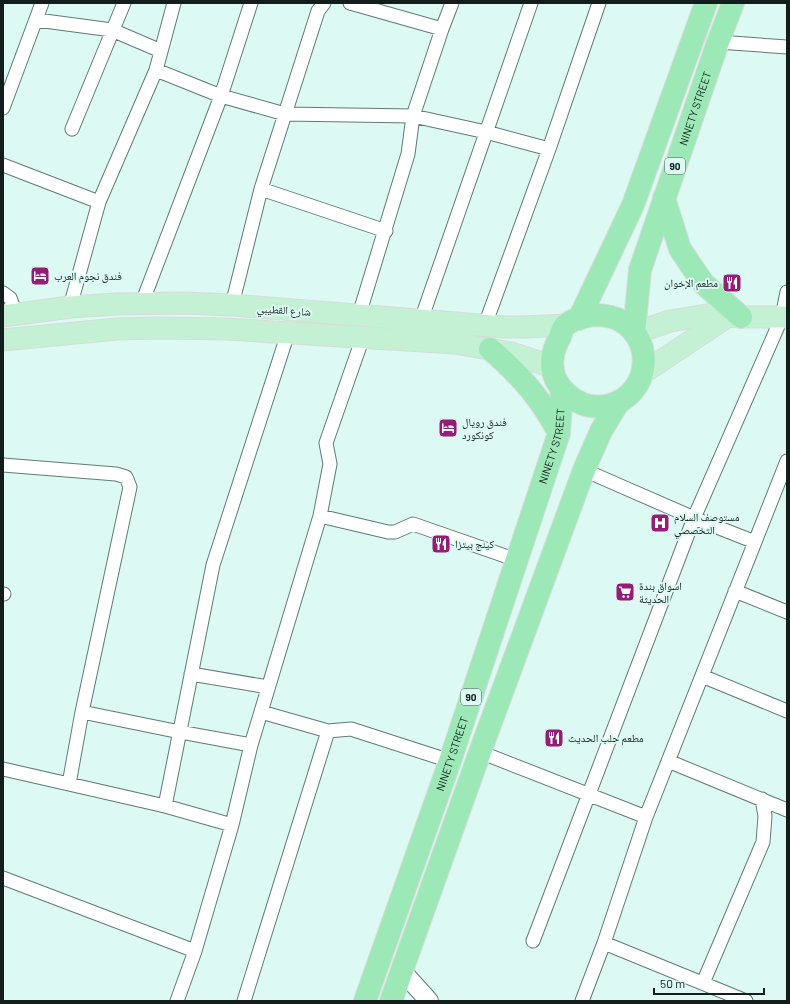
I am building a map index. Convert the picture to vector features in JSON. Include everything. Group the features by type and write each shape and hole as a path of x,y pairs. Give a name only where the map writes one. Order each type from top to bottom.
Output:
{"highway":[{"name":"90","path":"572,322 633,205 706,3"},
{"name":"NINETY STREET","path":"634,332 640,270 718,42 733,3"},
{"path":"664,198 680,249 703,283 734,317"},
{"path":"594,315 609,316 623,322 634,332 644,352 643,373 634,391 627,398 618,403 603,407 588,406 573,400 562,389 554,375 552,361 554,348 572,322 594,315"},
{"path":"490,349 506,363 536,395 559,432"},
{"name":"NINETY STREET","path":"365,1001 450,761 559,432 562,389"},
{"name":"90","path":"391,1001 480,752 584,470 601,431 618,403"}],"main road":[{"name":"شارع القطيبي","path":"9,315 70,307 142,303 183,303 525,327 572,322"},
{"path":"634,332 670,321 707,315 734,317 784,317"},
{"path":"643,373 734,317"},
{"name":"شارع القطيبي","path":"3,340 117,329 213,328 455,343 511,354 553,367"},
{"path":"402,971 429,1001"}],"street":[{"path":"3,108 42,3"},
{"path":"72,130 124,3"},
{"path":"70,307 98,202 156,70 174,3"},
{"path":"142,303 221,96 251,3"},
{"path":"232,306 261,189 318,12 324,3"},
{"path":"350,3 442,28"},
{"path":"359,315 386,231 408,154 413,116 442,28 452,3"},
{"path":"415,340 531,3"},
{"path":"485,325 549,149 599,3"},
{"path":"36,20 112,30 161,51"},
{"path":"718,42 787,47"},
{"path":"156,70 221,96 286,114 413,116 486,132 549,149"},
{"path":"3,165 98,202"},
{"path":"261,189 386,231"},
{"path":"533,941 694,518 784,317 787,292"},
{"path":"3,293 10,298 9,315"},
{"path":"165,806 213,565 288,332"},
{"path":"177,1001 195,951 232,825 251,745 320,516 330,464 326,444 363,337"},
{"path":"582,1001 604,943 646,817 787,461"},
{"path":"3,465 116,474 126,477 130,487 82,712 69,784"},
{"path":"584,470 694,518 755,542"},
{"path":"320,516 388,532 395,532 413,524 516,560"},
{"path":"736,591 787,612"},
{"path":"191,674 268,687"},
{"path":"702,676 787,711"},
{"path":"82,712 251,745"},
{"path":"261,712 328,731 351,729 450,761"},
{"path":"244,1001 328,731"},
{"path":"480,752 646,817"},
{"path":"668,761 787,810"},
{"path":"3,769 165,806 232,825"},
{"path":"703,983 763,842 765,816 762,799"},
{"path":"3,878 195,951"},
{"path":"604,943 746,1001"}],"place":[{"name":"فندق نجوم العرب","path":"40,276"},
{"name":"مطعم الإخوان","path":"732,283"},
{"name":"فندق رويال كونكورد","path":"448,428"},
{"name":"مستوصف السلام التخصصي","path":"660,523"},
{"name":"كينج بيتزا","path":"441,544"},
{"name":"اسواق بندة الحديثة","path":"625,592"},
{"name":"مطعم حلب الحديث","path":"554,738"}]}
